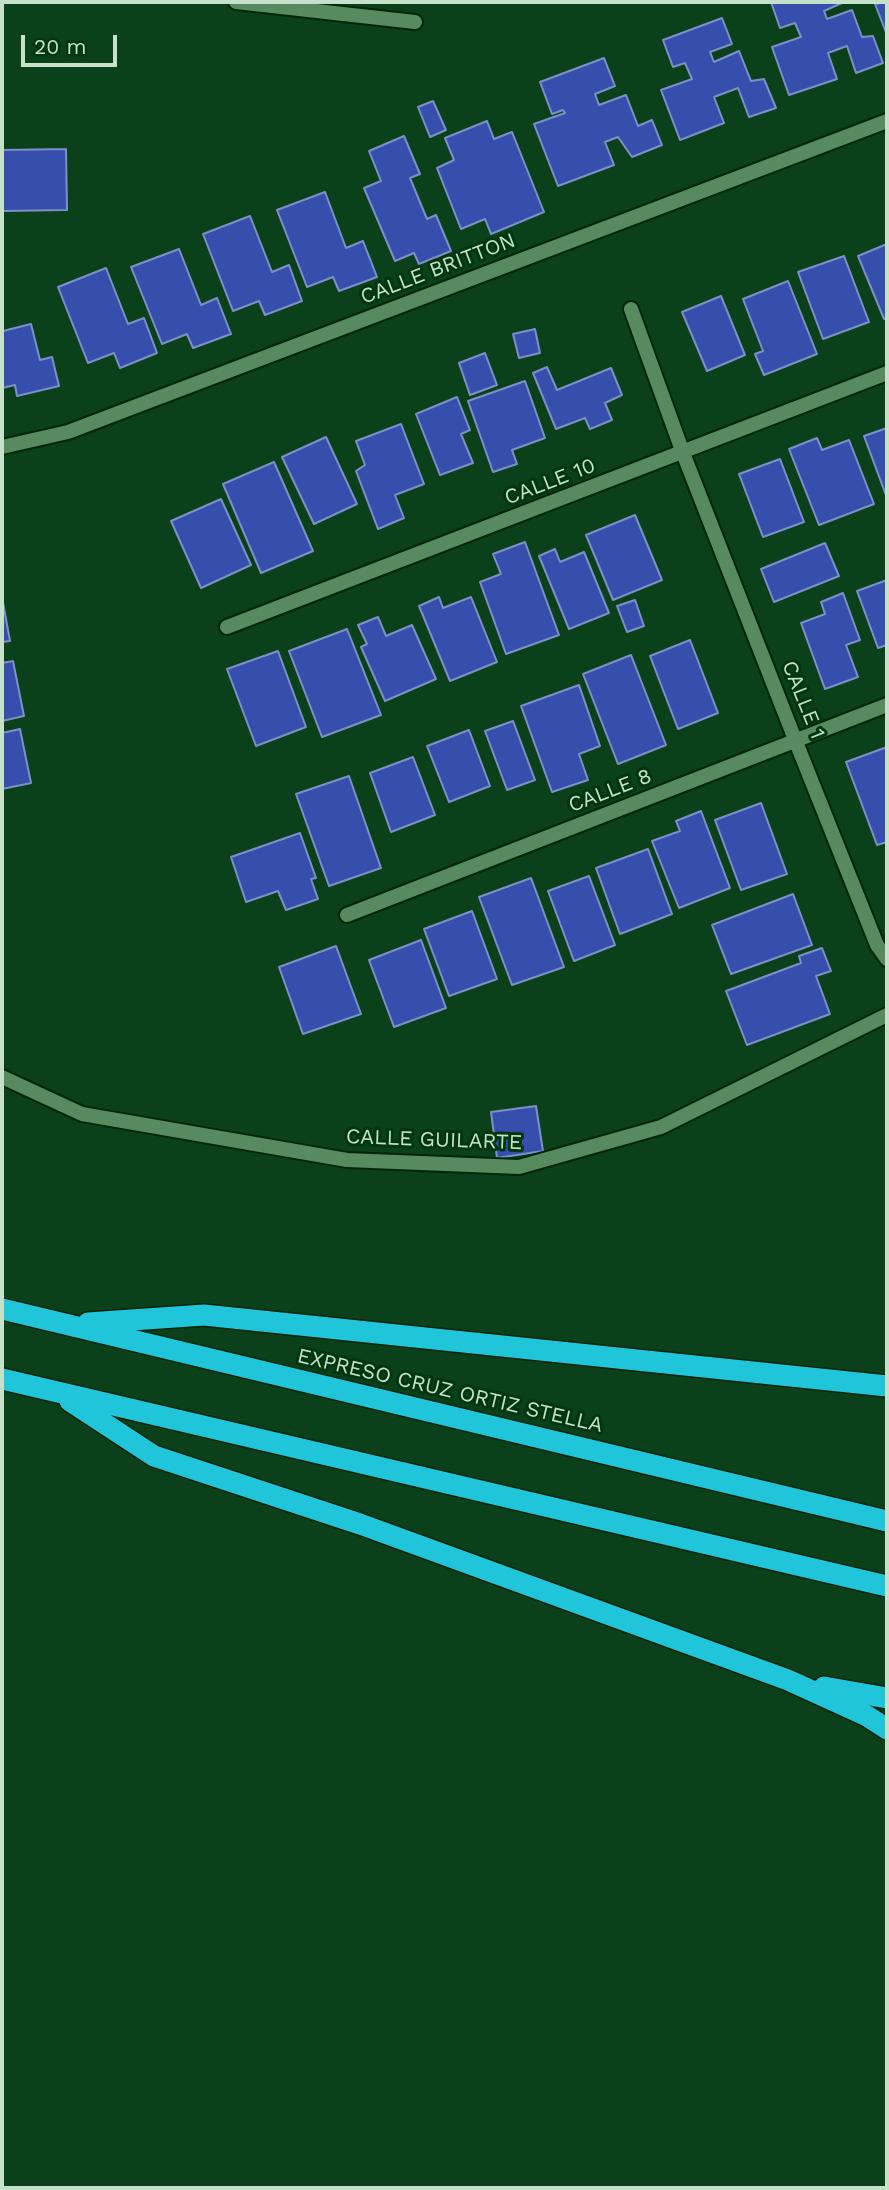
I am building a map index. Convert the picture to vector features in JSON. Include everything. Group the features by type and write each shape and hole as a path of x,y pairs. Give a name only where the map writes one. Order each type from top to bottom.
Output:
{"highway":[{"name":"EXPRESO CRUZ ORTIZ STELLA","path":"2,1309 887,1521"},
{"path":"69,1325 204,1315 887,1386"},
{"path":"845,1381 887,1376"},
{"path":"2,1379 878,1584"},
{"path":"57,1392 154,1456 360,1524 788,1679 867,1716 887,1729"},
{"path":"788,1679 887,1698"}],"street":[{"path":"236,2 415,22"},
{"name":"CALLE BRITTON","path":"2,447 68,432 887,121"},
{"name":"CALLE 1","path":"631,309 683,453 796,742 877,945 887,959"},
{"name":"CALLE 10","path":"228,627 887,373"},
{"name":"CALLE 8","path":"347,915 887,705"},
{"name":"CALLE GUILARTE","path":"2,1077 82,1114 347,1160 519,1167 662,1127 887,1015"}],"building":[{"path":"771,2 844,2 824,11 827,19 852,10 862,37 873,36 883,63 856,73 847,46 828,53 837,79 789,95 772,47 801,37 795,23 780,28"},
{"path":"887,2 887,35 875,4"},
{"path":"722,18 732,44 710,52 714,62 739,51 751,81 764,79 776,108 749,117 738,88 714,97 724,123 680,140 661,90 692,79 685,63 673,67 663,40"},
{"path":"604,58 615,86 595,94 599,105 626,95 638,126 652,120 662,145 632,157 618,137 605,142 614,165 558,186 534,124 565,113 563,110 552,114 540,82"},
{"path":"433,101 446,130 430,137 418,107"},
{"path":"487,121 494,139 512,132 544,212 491,234 485,219 461,229 437,168 454,160 445,138"},
{"path":"404,136 420,174 410,178 427,219 436,215 451,251 419,264 414,253 395,261 364,188 381,181 369,151"},
{"path":"66,149 67,210 2,211 2,150"},
{"path":"325,192 346,248 363,241 377,277 339,291 333,277 307,287 277,210"},
{"path":"250,216 272,272 289,265 302,301 265,315 259,301 233,311 203,234"},
{"path":"887,244 887,318 884,319 858,256"},
{"path":"179,249 201,305 217,298 231,334 193,348 187,334 162,344 131,267"},
{"path":"844,256 869,322 823,339 798,272"},
{"path":"106,268 128,324 144,318 157,353 120,368 114,353 88,363 58,287"},
{"path":"788,281 817,354 764,375 755,354 763,351 743,299"},
{"path":"721,296 745,355 707,371 682,312"},
{"path":"31,324 40,360 52,357 59,386 17,396 15,385 2,388 2,325 3,331"},
{"path":"535,329 540,353 519,358 513,334"},
{"path":"485,353 497,385 470,395 459,363"},
{"path":"547,367 557,390 611,368 622,395 605,403 612,420 590,429 585,418 556,429 533,373"},
{"path":"525,381 545,438 512,450 517,464 493,472 468,401"},
{"path":"457,397 470,430 461,434 473,463 440,475 416,414"},
{"path":"401,424 424,484 395,495 404,518 378,529 356,471 365,465 356,441"},
{"path":"887,428 887,498 864,436"},
{"path":"326,437 357,504 314,524 282,457"},
{"path":"817,438 822,450 849,440 874,504 819,525 789,449"},
{"path":"780,459 804,522 763,537 739,474"},
{"path":"274,462 313,551 261,573 223,484"},
{"path":"221,499 251,565 201,588 171,521"},
{"path":"635,515 662,580 613,600 586,535"},
{"path":"525,542 559,635 506,654 480,582 501,574 493,554"},
{"path":"825,543 839,576 774,602 761,569"},
{"path":"555,549 560,562 584,552 609,613 569,629 539,556"},
{"path":"887,580 887,645 878,648 857,591"},
{"path":"843,593 860,640 846,645 858,677 825,689 801,623 825,614 821,602"},
{"path":"2,597 10,641 2,642"},
{"path":"439,597 443,608 471,597 497,662 450,681 419,606"},
{"path":"635,600 644,626 627,632 617,606"},
{"path":"378,617 386,636 412,625 436,679 385,701 361,647 367,644 358,625"},
{"path":"347,629 381,715 322,737 289,651"},
{"path":"690,640 718,713 678,729 650,656"},
{"path":"278,651 306,727 256,746 227,669"},
{"path":"631,655 666,745 618,764 583,674"},
{"path":"13,661 24,716 2,721 2,663"},
{"path":"579,685 600,746 579,754 588,780 552,792 521,706"},
{"path":"513,721 535,780 507,790 485,731"},
{"path":"20,729 31,783 2,789 2,733"},
{"path":"469,730 490,786 449,802 427,746"},
{"path":"887,747 887,842 877,845 846,762"},
{"path":"413,757 435,815 391,832 370,773"},
{"path":"349,776 381,868 329,886 296,794"},
{"path":"761,803 787,874 741,890 715,820"},
{"path":"701,811 730,888 679,908 652,841 680,831 676,821"},
{"path":"300,833 316,878 311,879 318,899 286,910 278,891 246,902 231,857"},
{"path":"648,849 672,914 620,934 596,868"},
{"path":"589,876 615,945 574,961 548,891"},
{"path":"531,878 564,967 512,985 479,897"},
{"path":"793,894 812,945 731,974 712,925"},
{"path":"472,911 497,979 449,996 424,929"},
{"path":"421,940 446,1008 394,1027 369,960"},
{"path":"336,946 361,1014 303,1034 279,967"},
{"path":"822,948 831,971 816,976 830,1014 747,1045 726,991 801,963 799,956"},
{"path":"536,1106 543,1151 497,1158 491,1112"}]}
